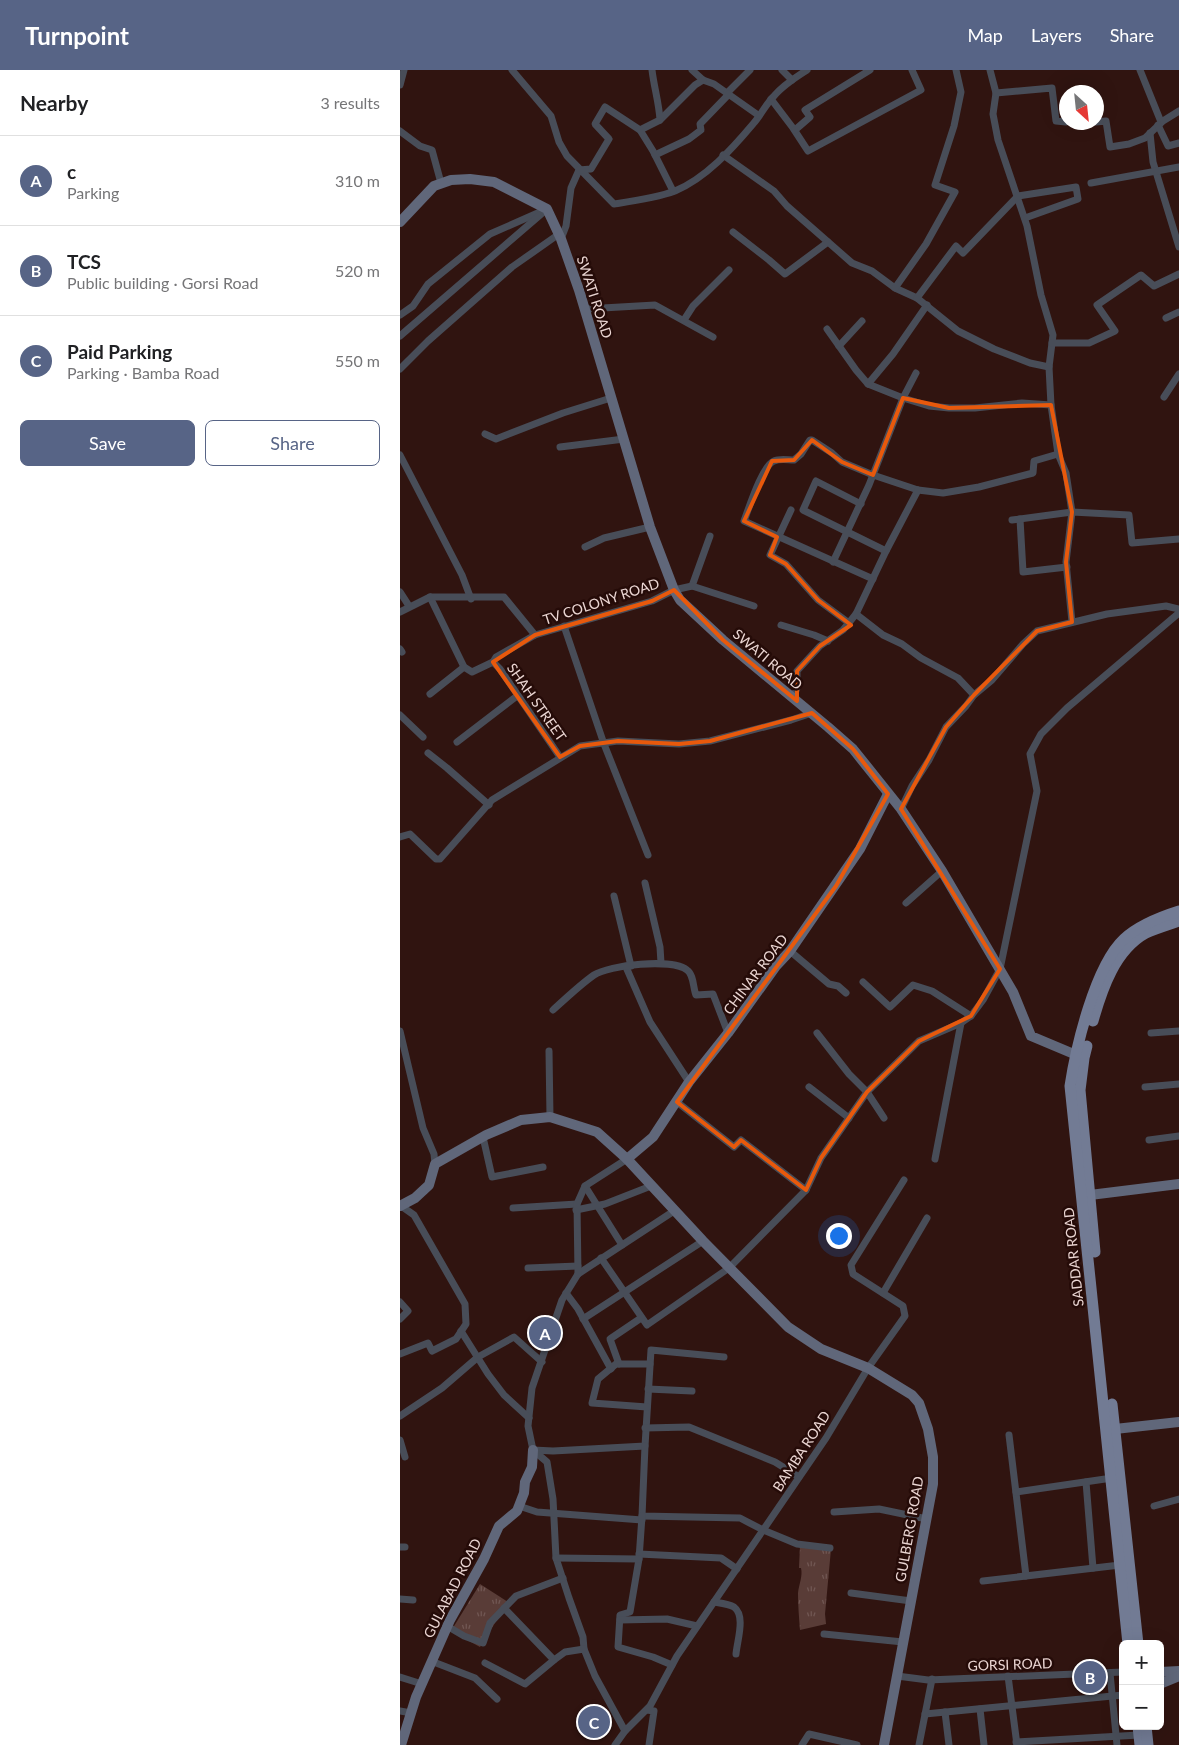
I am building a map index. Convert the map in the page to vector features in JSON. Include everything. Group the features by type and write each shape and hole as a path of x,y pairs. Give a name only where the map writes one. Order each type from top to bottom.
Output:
{"main road":[{"path":"1080,1057 1093,992 1117,947 1128,935 1142,926 1179,911"},
{"path":"1080,1057 1110,973 1117,960 1144,934 1179,921"},
{"name":"SADDAR ROAD","path":"1080,1057 1086,1195 1124,1565 1128,1640"},
{"name":"SADDAR ROAD","path":"1111,1430 1112,1478 1124,1565 1137,1640"},
{"path":"1140,1733 1148,1745"}],"street":[{"path":"400,85 404,70"},
{"path":"512,70 551,116 559,142 567,156 614,204 640,200 673,191 694,181 723,156 755,122 758,115 771,99 792,80 808,70"},
{"path":"652,70 654,87 659,103 660,120"},
{"path":"692,70 703,80 714,84 758,115"},
{"path":"655,155 689,139 701,130 700,124 750,70"},
{"path":"782,70 792,80"},
{"path":"795,130 810,117 805,110 870,70"},
{"path":"771,99 795,130 808,151 921,90 912,70"},
{"path":"894,288 926,244 955,192 935,185 954,126 961,92 956,70"},
{"path":"990,70 996,93 993,114 998,140 1025,218 1041,295 1053,335 1049,367 1051,405 1058,454 1066,473 1072,512 1067,567 1072,622"},
{"path":"1140,70 1168,146 1179,143"},
{"path":"640,130 660,120 695,85 703,80"},
{"path":"996,93 1052,88 1056,121 1059,121"},
{"path":"579,170 590,169 609,139 595,124 605,107 640,130 673,191"},
{"path":"1104,121 1106,121 1110,146 1129,144 1144,138 1179,111"},
{"path":"400,131 420,146 432,150 441,184"},
{"path":"1150,133 1156,172 1179,247"},
{"path":"723,156 774,191 787,206 852,263 872,271 894,288 917,298 958,331 994,349 1030,363 1049,367"},
{"path":"1091,183 1179,167"},
{"path":"400,369 428,341 512,267 560,236 566,226 571,188 579,170"},
{"path":"400,222 434,186 451,180 470,179 494,182 547,209"},
{"path":"917,298 956,246 963,253 1018,196 1076,187 1078,199 1025,218"},
{"path":"400,315 413,306 428,284 490,234 547,209"},
{"path":"400,336 547,209"},
{"name":"SWATI ROAD","path":"547,209 560,236 585,309 650,527 674,590 680,600 723,640 853,749 901,809 942,871 1014,992 1031,1036 1080,1057"},
{"path":"733,232 785,274 828,242"},
{"path":"684,320 694,306 729,270"},
{"path":"1052,343 1089,343 1115,331 1097,305 1141,275 1154,286 1179,274"},
{"path":"585,309 655,305 713,337"},
{"path":"868,384 893,354 927,305"},
{"path":"1166,318 1179,312"},
{"path":"839,346 862,321"},
{"path":"827,329 868,384 903,398 930,406 949,408 975,408 1022,403 1051,405"},
{"path":"833,562 861,504 888,440 903,398 916,373"},
{"path":"1164,397 1179,374"},
{"path":"485,434 496,439 563,413 611,398"},
{"path":"560,447 624,439"},
{"path":"873,579 744,521 765,470 772,461 780,459 794,460 812,440 832,452 842,462 873,475 918,490 943,493 1033,473 1034,462 1058,454"},
{"path":"400,455 462,575 471,598"},
{"path":"861,504 816,482 803,510 886,550"},
{"path":"793,698 797,688 797,671 820,646 843,630 856,614 886,550 918,490"},
{"path":"791,510 770,555 786,564 818,600 849,623"},
{"path":"1012,520 1072,512 1129,515 1132,543 1179,539"},
{"path":"1020,519 1023,572 1067,567"},
{"path":"585,547 604,538 650,527"},
{"path":"710,536 692,586 754,606"},
{"name":"TV COLONY ROAD","path":"464,667 472,672 493,662 496,657 536,635 652,601 674,590 692,586"},
{"path":"400,592 409,606"},
{"path":"430,597 464,667 430,694"},
{"path":"400,612 430,597 504,598 536,635"},
{"path":"901,809 946,727 974,695 992,680 1023,644 1037,631 1107,614 1166,606 1179,609"},
{"path":"601,1258 647,1325 729,1268 806,1190 821,1158 868,1092 919,1041 961,1023 971,1016 983,1000 1000,969 1037,791 1030,754 1041,734 1067,708 1179,613"},
{"path":"856,614 883,635 902,644 921,658 958,678 974,695"},
{"path":"781,625 828,641"},
{"path":"564,626 604,744 648,855"},
{"name":"SHAH STREET","path":"493,662 500,669 560,757"},
{"path":"457,742 517,696"},
{"path":"400,837 410,834 436,859 440,859 492,800 580,746 618,741 678,744 710,741 812,713"},
{"path":"400,715 423,737"},
{"path":"428,753 489,804"},
{"name":"CHINAR ROAD","path":"627,1159 653,1137 689,1082 728,1033 760,986 790,950 860,849 888,794"},
{"path":"906,903 942,871"},
{"path":"645,883 660,947 661,964"},
{"path":"614,896 628,967 650,1022 689,1082"},
{"path":"790,950 829,984 838,986 846,993"},
{"path":"553,1010 594,974 610,968 651,963 661,964 687,969 696,995 713,994 728,1033"},
{"path":"863,982 890,1007 914,985 932,991 971,1016"},
{"path":"935,1159 961,1023"},
{"path":"400,1030 423,1128 434,1154 435,1164 429,1184 415,1198 400,1206"},
{"path":"1150,1034 1179,1031"},
{"path":"817,1032 849,1074 868,1092 884,1118"},
{"path":"435,1164 483,1137 521,1120 550,1116 548,1051"},
{"path":"1145,1087 1179,1084"},
{"path":"809,1087 850,1118"},
{"path":"677,1102 734,1147 741,1140 806,1190"},
{"name":"GULBERG ROAD","path":"550,1116 597,1132 627,1159 703,1241 788,1327 821,1349 868,1368 912,1394 918,1403 928,1429 933,1457 934,1484 884,1745"},
{"path":"1150,1140 1179,1136"},
{"path":"483,1137 492,1177 544,1167"},
{"path":"627,1159 585,1186 577,1207 578,1270 562,1300 532,1388 528,1426 533,1450 532,1467 525,1482 524,1494 519,1506 537,1512 642,1518 740,1518 797,1544 830,1548"},
{"name":"BAMBA ROAD","path":"615,1745 625,1731 647,1710 672,1665 697,1626 799,1478 868,1368 905,1316 903,1306 853,1274 851,1265 904,1180"},
{"path":"1086,1195 1179,1184"},
{"path":"585,1186 622,1245"},
{"path":"513,1208 596,1206 651,1186"},
{"path":"400,1206 414,1214 465,1304 466,1324 456,1339 432,1352 428,1343 400,1354"},
{"path":"528,1268 578,1270 622,1245 674,1210"},
{"path":"883,1293 927,1218"},
{"path":"583,1319 703,1241"},
{"path":"566,1293 611,1369"},
{"path":"400,1302 408,1311 400,1319"},
{"path":"619,1364 610,1339 641,1318"},
{"path":"461,1331 504,1395 529,1418"},
{"path":"400,1416 442,1388 478,1357 514,1336 542,1362"},
{"path":"672,1665 653,1657 618,1647 620,1615 630,1612 639,1556 651,1350 724,1357"},
{"path":"647,1407 592,1403 598,1379 616,1364 650,1364"},
{"path":"648,1389 692,1391"},
{"path":"1111,1430 1179,1422"},
{"path":"645,1428 689,1428 775,1462 799,1478"},
{"path":"1009,1435 1026,1576"},
{"path":"400,1440 405,1457"},
{"path":"533,1450 554,1451 645,1446"},
{"path":"533,1450 547,1462 554,1513 556,1558 583,1637 584,1649 595,1676 625,1731"},
{"path":"1016,1492 1112,1478"},
{"path":"1086,1482 1093,1568"},
{"path":"1154,1506 1179,1499"},
{"name":"GULABAD ROAD","path":"401,1745 422,1684 447,1626 484,1559 499,1526 519,1506"},
{"path":"834,1512 879,1509 927,1519"},
{"path":"556,1558 639,1556 721,1558 737,1569"},
{"path":"983,1581 1124,1565"},
{"path":"447,1626 464,1636 483,1643 490,1623 516,1596 563,1578"},
{"path":"851,1593 911,1601"},
{"path":"400,1599 413,1600"},
{"path":"714,1602 732,1606 736,1609 740,1618 736,1654"},
{"path":"504,1608 554,1660"},
{"path":"620,1620 667,1619 697,1626"},
{"path":"824,1634 903,1642"},
{"path":"485,1663 525,1684 565,1652 584,1649"},
{"path":"431,1661 475,1678 497,1699"},
{"path":"1164,1672 1179,1671"},
{"name":"GORSI ROAD","path":"897,1676 930,1679 1119,1672"},
{"path":"1110,1673 1118,1745"},
{"path":"1008,1676 1017,1744 1117,1737 1140,1733"},
{"path":"1164,1682 1179,1676"},
{"path":"400,1677 422,1684"},
{"path":"919,1745 930,1679"},
{"path":"925,1714 1119,1696"},
{"path":"980,1709 984,1745"},
{"path":"647,1710 654,1711 649,1745"},
{"path":"400,1711 411,1714"},
{"path":"945,1712 949,1745"},
{"path":"802,1745 809,1734 857,1745"}],"highlighted area":[{"path":"903,398 949,408 1051,405 1072,512 1066,562 1072,622 1037,631 974,695 946,727 901,809 1000,969 971,1016 919,1041 867,1092 821,1158 806,1190 741,1140 734,1147 677,1102 836,886 888,794 853,749 812,713 710,741 679,744 618,741 580,746 560,757 493,662 535,635 652,601 674,590 723,640 797,701 797,671 820,646 851,625 818,600 786,564 770,555 777,537 744,521 772,461 794,460 812,440 842,462 873,475"}],"green space":[{"path":"800,1546 831,1549 825,1614 826,1624 800,1630 798,1593 802,1574 801,1568 799,1568"},
{"path":"480,1584 508,1602 480,1647 451,1631"}],"place":[{"name":"c","path":"545,1333"},
{"name":"TCS","path":"1090,1677"},
{"name":"Paid Parking","path":"594,1722"}]}
